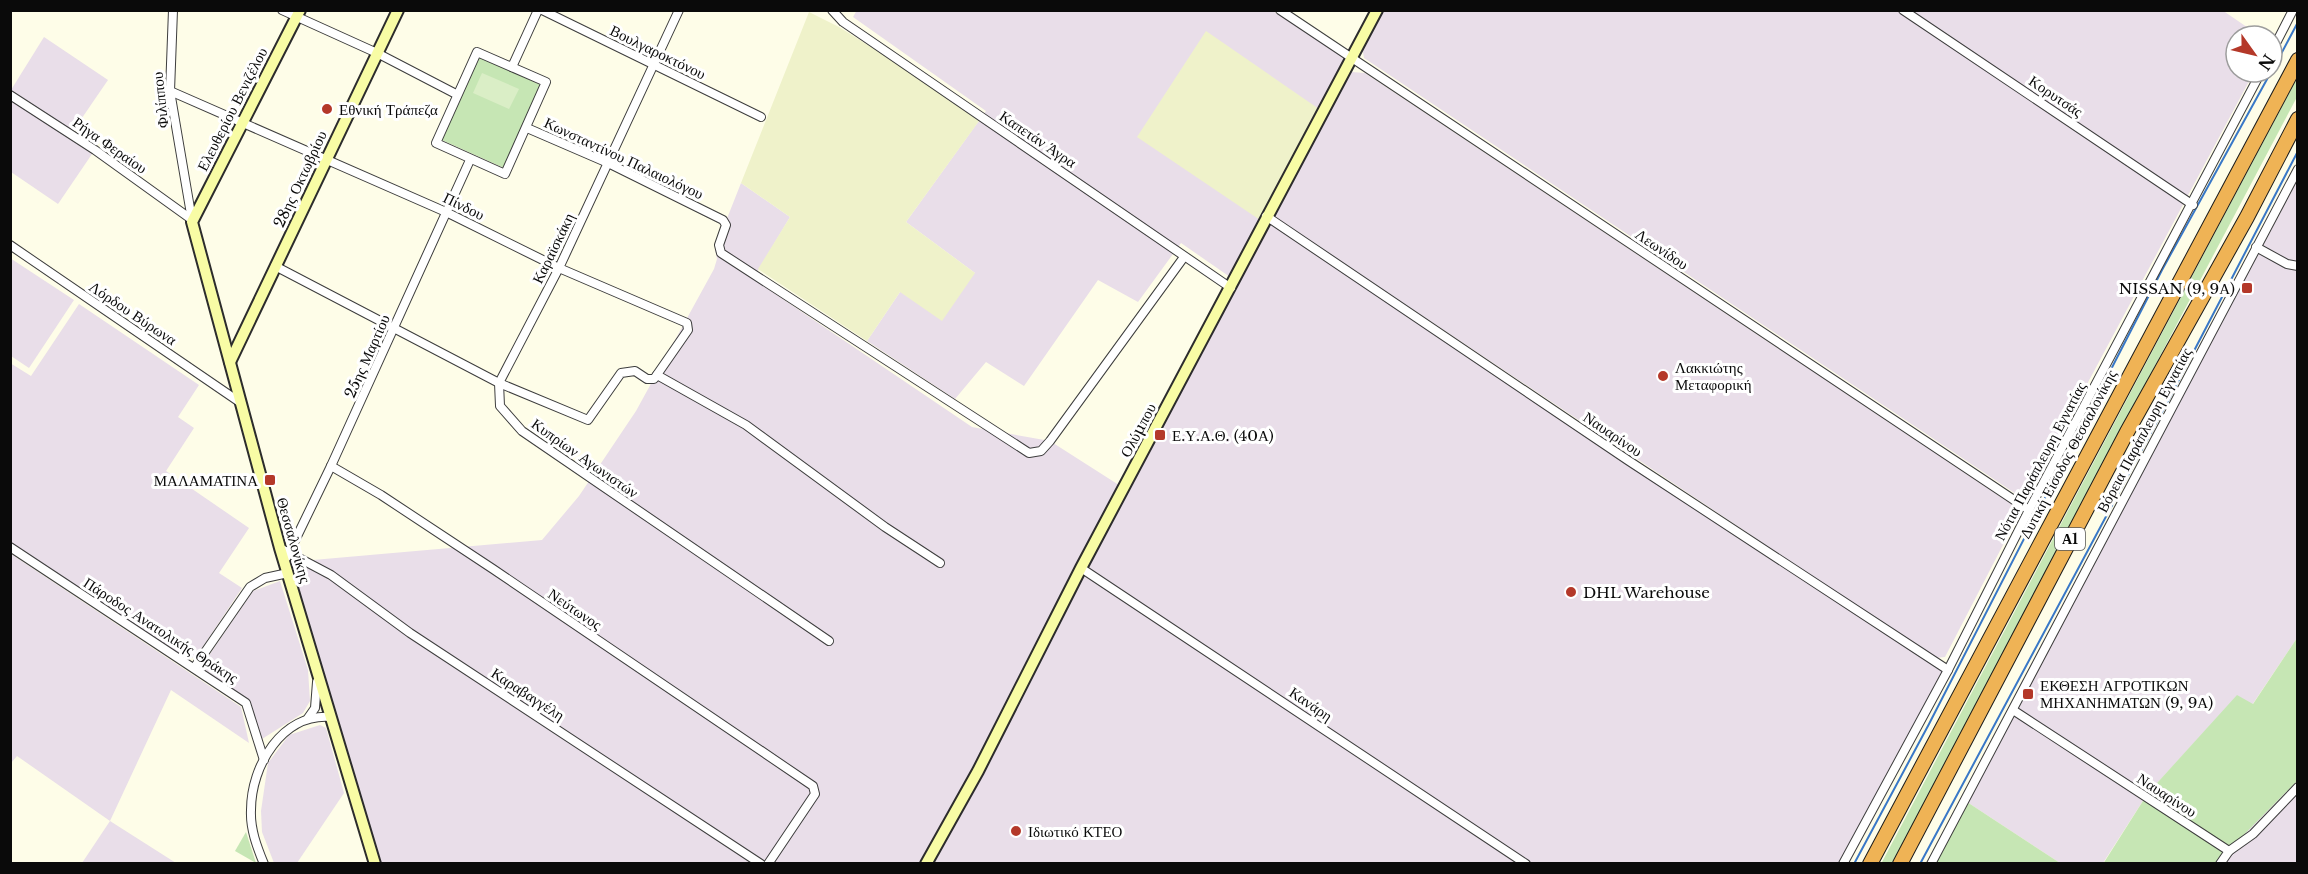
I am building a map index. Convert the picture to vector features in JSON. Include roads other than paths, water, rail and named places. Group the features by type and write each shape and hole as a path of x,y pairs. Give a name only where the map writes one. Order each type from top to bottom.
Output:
{"highway":[{"name":"Δυτική Είσοδος Θεσσαλονίκης","path":"1870,864 2298,60"},
{"name":"Α1","path":"1900,864 2127,432 2247,217 2298,119"}],"main road":[{"name":"28ης Οκτωβρίου","path":"230,362 398,10"},
{"name":"Ολύμπου","path":"926,864 978,771 1081,568 1377,10"},
{"name":"Ελευθερίου Βενιζέλου","path":"192,221 299,14"},
{"name":"Θεσσαλονίκης","path":"192,221 285,554 288,573 375,864"}],"street":[{"name":"Φιλίππου","path":"173,10 170,91 192,221"},
{"path":"282,10 299,14 456,94"},
{"path":"512,67 540,10"},
{"name":"Βουλγαροκτόνου","path":"540,10 761,117"},
{"name":"Καραϊσκάκη","path":"500,383 559,268 679,10"},
{"name":"Καπετάν Άγρα","path":"832,10 843,22 1231,288"},
{"name":"Λεωνίδου","path":"1280,10 2029,510"},
{"name":"Κορυτσάς","path":"1903,10 2193,205"},
{"path":"2284,28 2293,10"},
{"path":"477,52 512,67 546,82 528,128 505,174 436,143 456,94 477,52"},
{"name":"Νότια Παράπλευρη Εγνατίας","path":"1843,864 1948,670 2029,510 2193,205 2255,84"},
{"name":"Πίνδου","path":"170,91 446,212 559,268 687,323 688,330 657,375"},
{"name":"Ρήγα Φεραίου","path":"10,95 95,150 192,221"},
{"name":"Κωνσταντίνου Παλαιολόγου","path":"528,128 710,212 726,223 718,245 721,253 1029,453 1041,451 1050,441 1184,257"},
{"name":"25ης Μαρτίου","path":"285,554 331,466 470,160"},
{"name":"Βόρεια Παράπλευρη Εγνατίας","path":"1931,864 2298,169"},
{"name":"Ναυαρίνου","path":"1266,216 1629,461 1948,670"},
{"name":"Λόρδου Βύρωνα","path":"10,245 241,403"},
{"path":"2256,247 2287,264 2298,266"},
{"path":"275,266 500,383 586,420 592,418 618,376 625,371 635,371 650,380 657,375 746,425 885,527 940,563"},
{"name":"Κυπρίων Αγωνιστών","path":"500,383 500,406 522,431 829,641"},
{"name":"Νεύτωνος","path":"331,466 381,495 493,569 813,786 816,792 770,862"},
{"name":"Πάροδος Ανατολικής Θράκης","path":"10,547 246,703 264,760"},
{"name":"Καραβαγγέλη","path":"285,554 331,575 410,633 761,864"},
{"name":"Κανάρη","path":"1081,568 1526,864"},
{"path":"194,668 250,587 265,578 288,573"},
{"path":"307,719 315,708 317,672"},
{"name":"Ναυαρίνου","path":"2013,710 2229,851"},
{"path":"264,864 255,840 250,813 253,791 264,760 287,729 307,719 332,717"},
{"path":"2220,864 2229,851 2253,834 2298,788"}],"waterway":[{"path":"2284,48 2298,22"},
{"path":"1854,864 1929,724 2162,270 2264,84"},
{"path":"1920,864 2170,397 2298,151"}],"place":[{"name":"Εθνική Τράπεζα","path":"327,109"},
{"name":"NISSAN (9, 9Α)","path":"2247,288"},
{"name":"Λακκιώτης Μεταφορική","path":"1663,376"},
{"name":"Ε.Υ.Α.Θ. (40Α)","path":"1160,435"},
{"name":"ΜΑΛΑΜΑΤΙΝΑ","path":"270,480"},
{"name":"DHL Warehouse","path":"1571,592"},
{"name":"ΕΚΘΕΣΗ ΑΓΡΟΤΙΚΩΝ ΜΗΧΑΝΗΜΑΤΩΝ (9, 9Α)","path":"2028,694"},
{"name":"Ιδιωτικό ΚΤΕΟ","path":"1016,831"}]}
